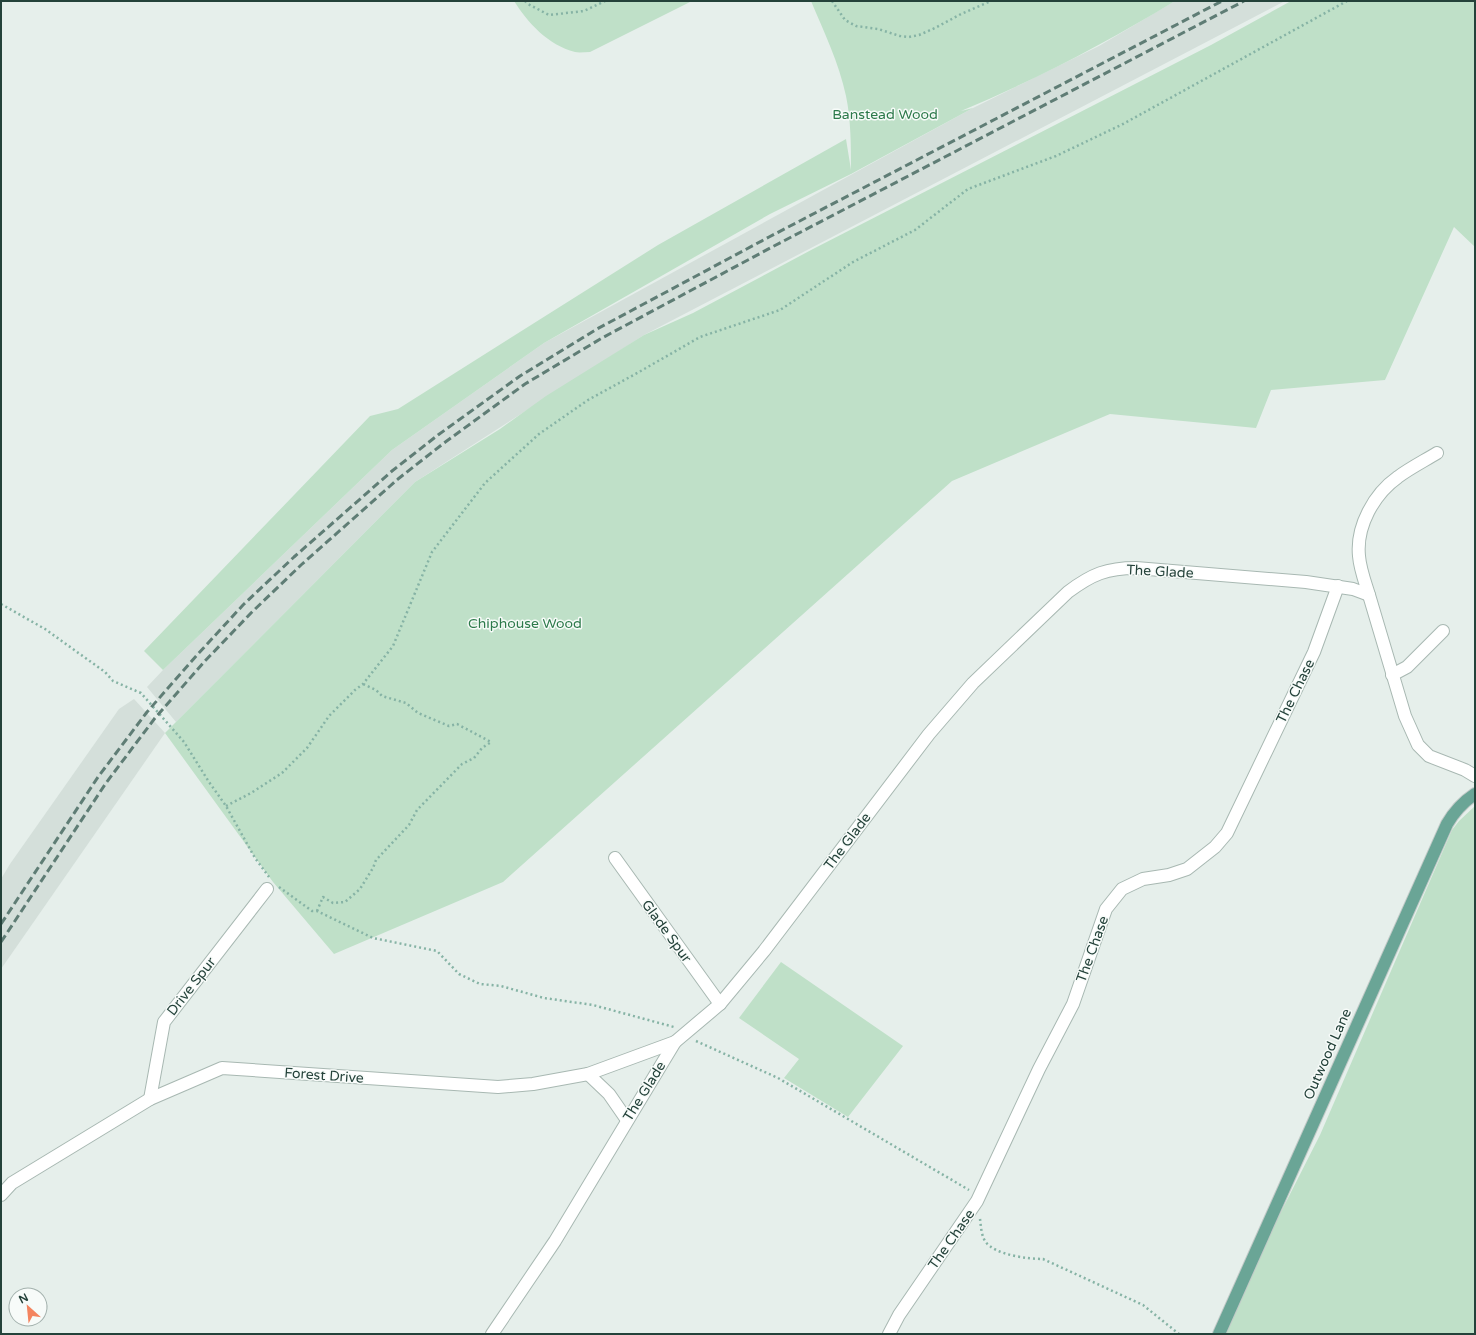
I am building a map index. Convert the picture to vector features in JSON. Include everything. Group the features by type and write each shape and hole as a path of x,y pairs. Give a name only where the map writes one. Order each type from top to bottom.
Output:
{"main road":[{"name":"Outwood Lane","path":"1219,1334 1446,824 1463,804 1475,794"}],"street":[{"path":"1437,453 1398,476 1385,488 1360,529 1359,557 1392,675 1405,716 1418,745 1429,756 1465,770 1475,776"},
{"name":"The Glade","path":"492,1334 555,1241 627,1120 679,1039 720,1004 764,951 929,734 973,683 1068,592 1084,580 1101,573 1119,568 1136,568 1306,582 1353,588 1369,595"},
{"name":"The Chase","path":"889,1334 898,1315 977,1201 1039,1069 1073,1004 1106,909 1122,889 1142,879 1169,875 1187,869 1215,847 1227,833 1314,652 1338,586"},
{"path":"1392,675 1406,667 1442,631"},
{"name":"Glade Spur","path":"615,858 720,1004"},
{"name":"Drive Spur","path":"150,1099 164,1022 272,886"},
{"name":"Forest Drive","path":"1,1195 12,1184 150,1099 222,1068 498,1087 533,1084 588,1074 679,1039"},
{"path":"588,1074 608,1094 627,1120"}],"path":[{"path":"525,1 550,15 584,11 605,1"},
{"path":"832,1 845,20 856,26 878,29 909,38 935,28 961,14 991,1"},
{"path":"226,806 282,774 307,748 329,716 363,684 393,646 432,552 485,483 539,434 581,404 700,337 780,310 853,262 915,230 968,189 1056,156 1124,124 1347,1"},
{"path":"1,604 45,629 105,672 112,681 141,693 184,742 226,806 254,858 272,886 312,911 373,938 437,951 459,974 480,984 501,986 544,998 593,1005 676,1027 679,1039 778,1078 971,1191 977,1201 985,1242 998,1251 1025,1259 1043,1259 1072,1272 1143,1305 1178,1334"},
{"path":"317,912 323,897 333,903 345,902 360,889 373,868 376,860 409,825 417,810 462,764 474,758 482,748 491,742 457,724 449,726 418,713 406,703 382,696 376,690 363,684"}],"shaded area":[{"path":"1175,1 1285,1 644,335 415,482 176,722 147,687 392,450 544,343 973,108 1099,46"},
{"path":"134,699 165,733 1,969 1,879 119,709"}],"green space":[{"path":"514,1 692,1 590,52 575,52 565,49 548,39 532,25"},
{"name":"Banstead Wood","path":"811,1 1175,1 1123,32 1070,60 1016,87 961,111 973,108 851,174 770,214 544,343 392,450 163,670 144,651 370,416 398,409 658,245 846,139 851,170 850,124 846,96 835,60"},
{"name":"Chiphouse Wood","path":"1291,1 1475,1 1475,247 1454,227 1385,380 1271,390 1256,428 1110,414 952,481 503,882 334,954 273,882 165,733 415,482 500,429 546,396 644,335 693,313 813,249 1211,45"},
{"path":"1475,806 1475,1334 1219,1334 1320,1135 1452,830"},
{"path":"781,962 903,1046 848,1117 784,1078 799,1059 739,1018"}],"railway":[{"path":"1,924 98,777 147,712 198,654 243,605 294,557 392,471 438,435 520,376 597,329 769,237 1222,1"},
{"path":"1,942 106,783 155,718 205,661 251,613 301,565 398,479 444,443 525,384 602,338 774,246 1244,1"}]}
